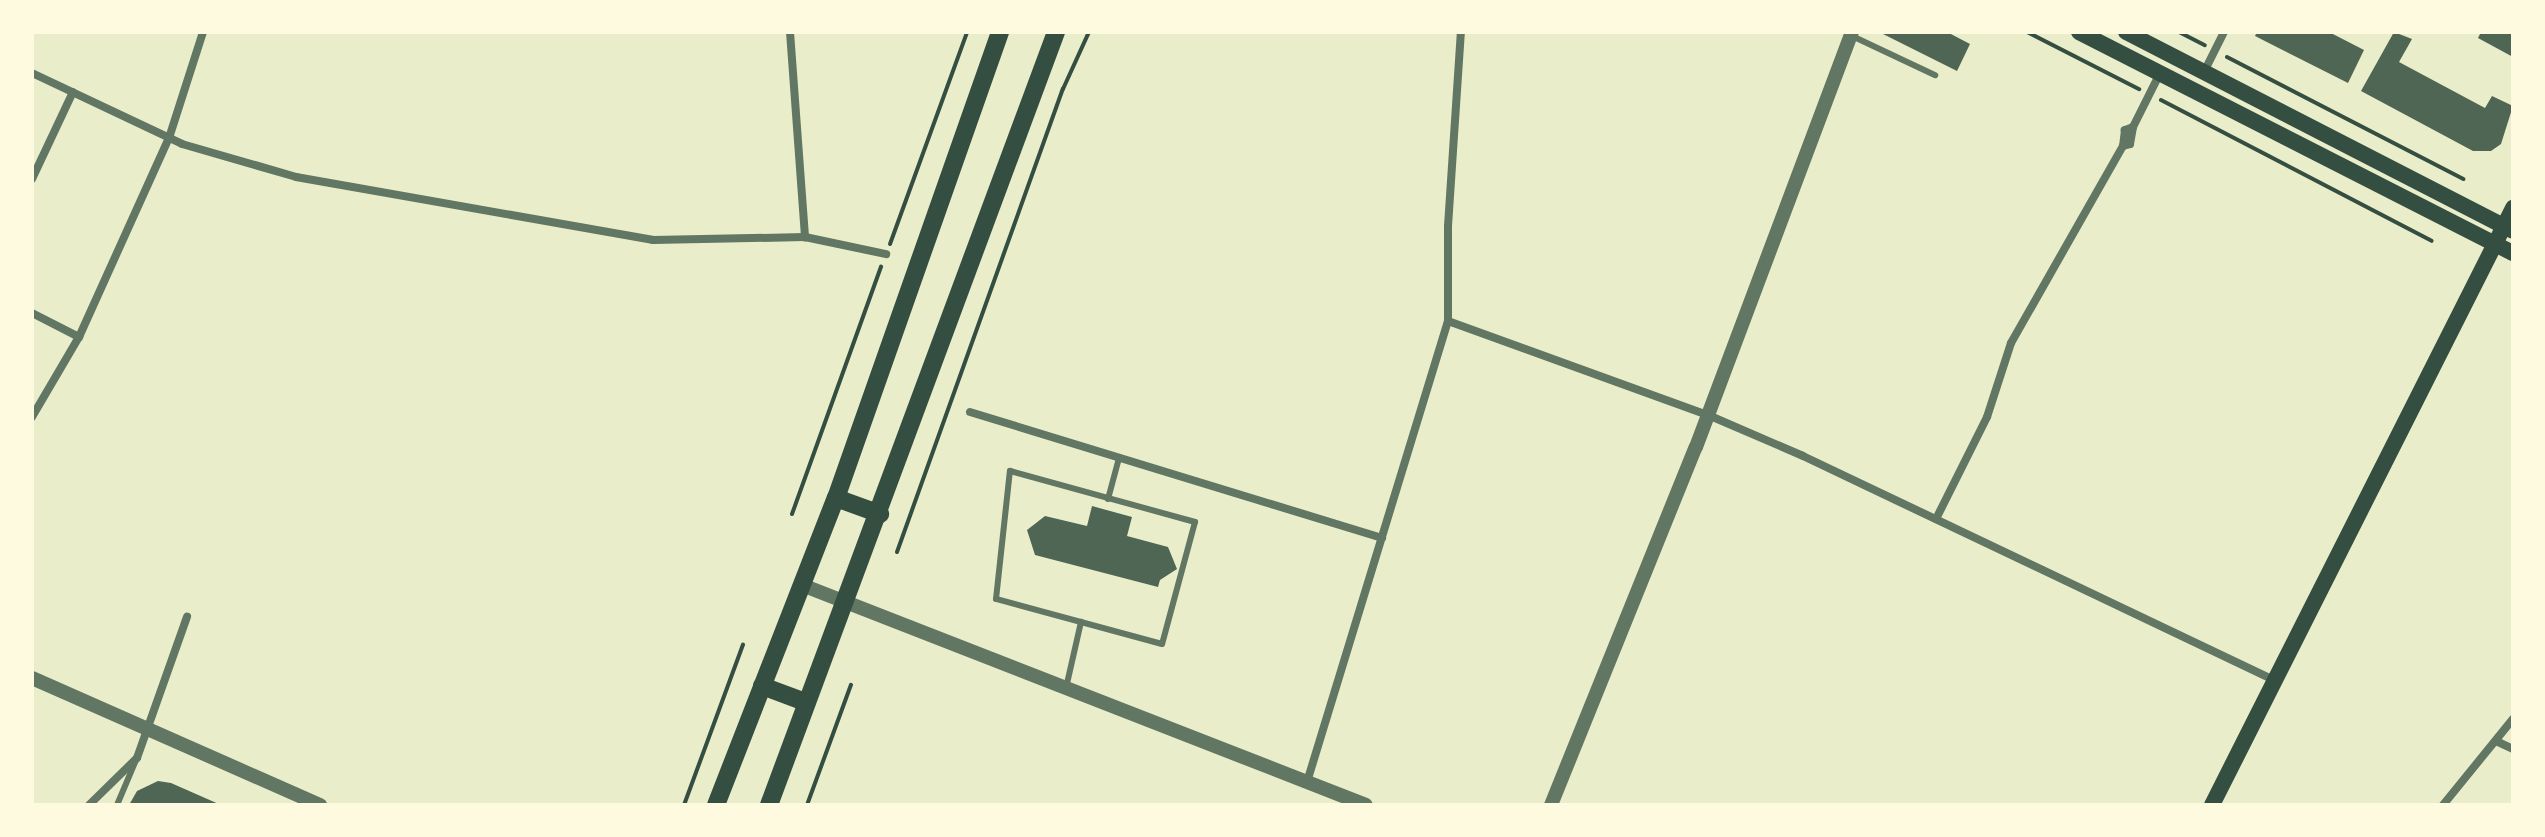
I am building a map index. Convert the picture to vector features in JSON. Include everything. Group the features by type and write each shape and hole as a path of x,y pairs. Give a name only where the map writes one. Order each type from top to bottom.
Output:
{"main road":[{"path":"716,805 836,498 1000,32"},
{"path":"769,805 805,702 880,514 1056,32"},
{"path":"2079,32 2513,253"},
{"path":"2126,32 2509,229"},
{"path":"2212,805 2497,245 2509,229 2513,208"},
{"path":"836,498 880,514"},
{"path":"762,686 805,702"}],"street":[{"path":"32,417 79,337 169,138 203,32"},
{"path":"790,32 805,237"},
{"path":"1307,782 1448,321 1448,226 1461,32"},
{"path":"2204,72 2224,32"},
{"path":"1551,805 1708,415 1851,34"},
{"path":"32,73 169,138 296,177 653,240 805,237 886,254"},
{"path":"1936,519 1987,417 2011,343 2123,146 2135,136 2133,127 2160,73"},
{"path":"32,179 73,92"},
{"path":"32,313 79,337"},
{"path":"1448,321 1708,415 2277,681"},
{"path":"970,412 1382,538"},
{"path":"802,585 1366,805"},
{"path":"89,805 137,758 187,617"},
{"path":"32,678 320,805"},
{"path":"2443,805 2513,719"},
{"path":"2496,741 2513,749"}],"lane":[{"path":"1851,34 1935,75"},
{"path":"1108,499 1119,458"},
{"path":"1010,471 1195,522 1162,644 1081,622 996,599 1010,471"},
{"path":"1066,688 1081,622"},
{"path":"117,805 137,758"}],"path":[{"path":"792,514 967,32"},
{"path":"897,552 1089,32"},
{"path":"2027,32 2432,241"},
{"path":"2179,32 2463,179"},
{"path":"684,805 743,645"},
{"path":"807,805 851,685"}],"building":[{"path":"1879,32 1947,32 1970,44 1957,71"},
{"path":"2257,32 2329,32 2364,50 2348,83 2255,36"},
{"path":"2394,32 2412,39 2399,62 2485,108 2492,96 2513,106 2501,144 2491,151 2473,151 2361,91"},
{"path":"2481,32 2513,32 2513,57 2478,38"},
{"path":"1092,506 1132,517 1127,536 1168,547 1177,569 1160,580 1158,587 1035,555 1027,530 1045,516 1087,526"},
{"path":"158,781 171,783 221,805 129,805 137,791"}]}
